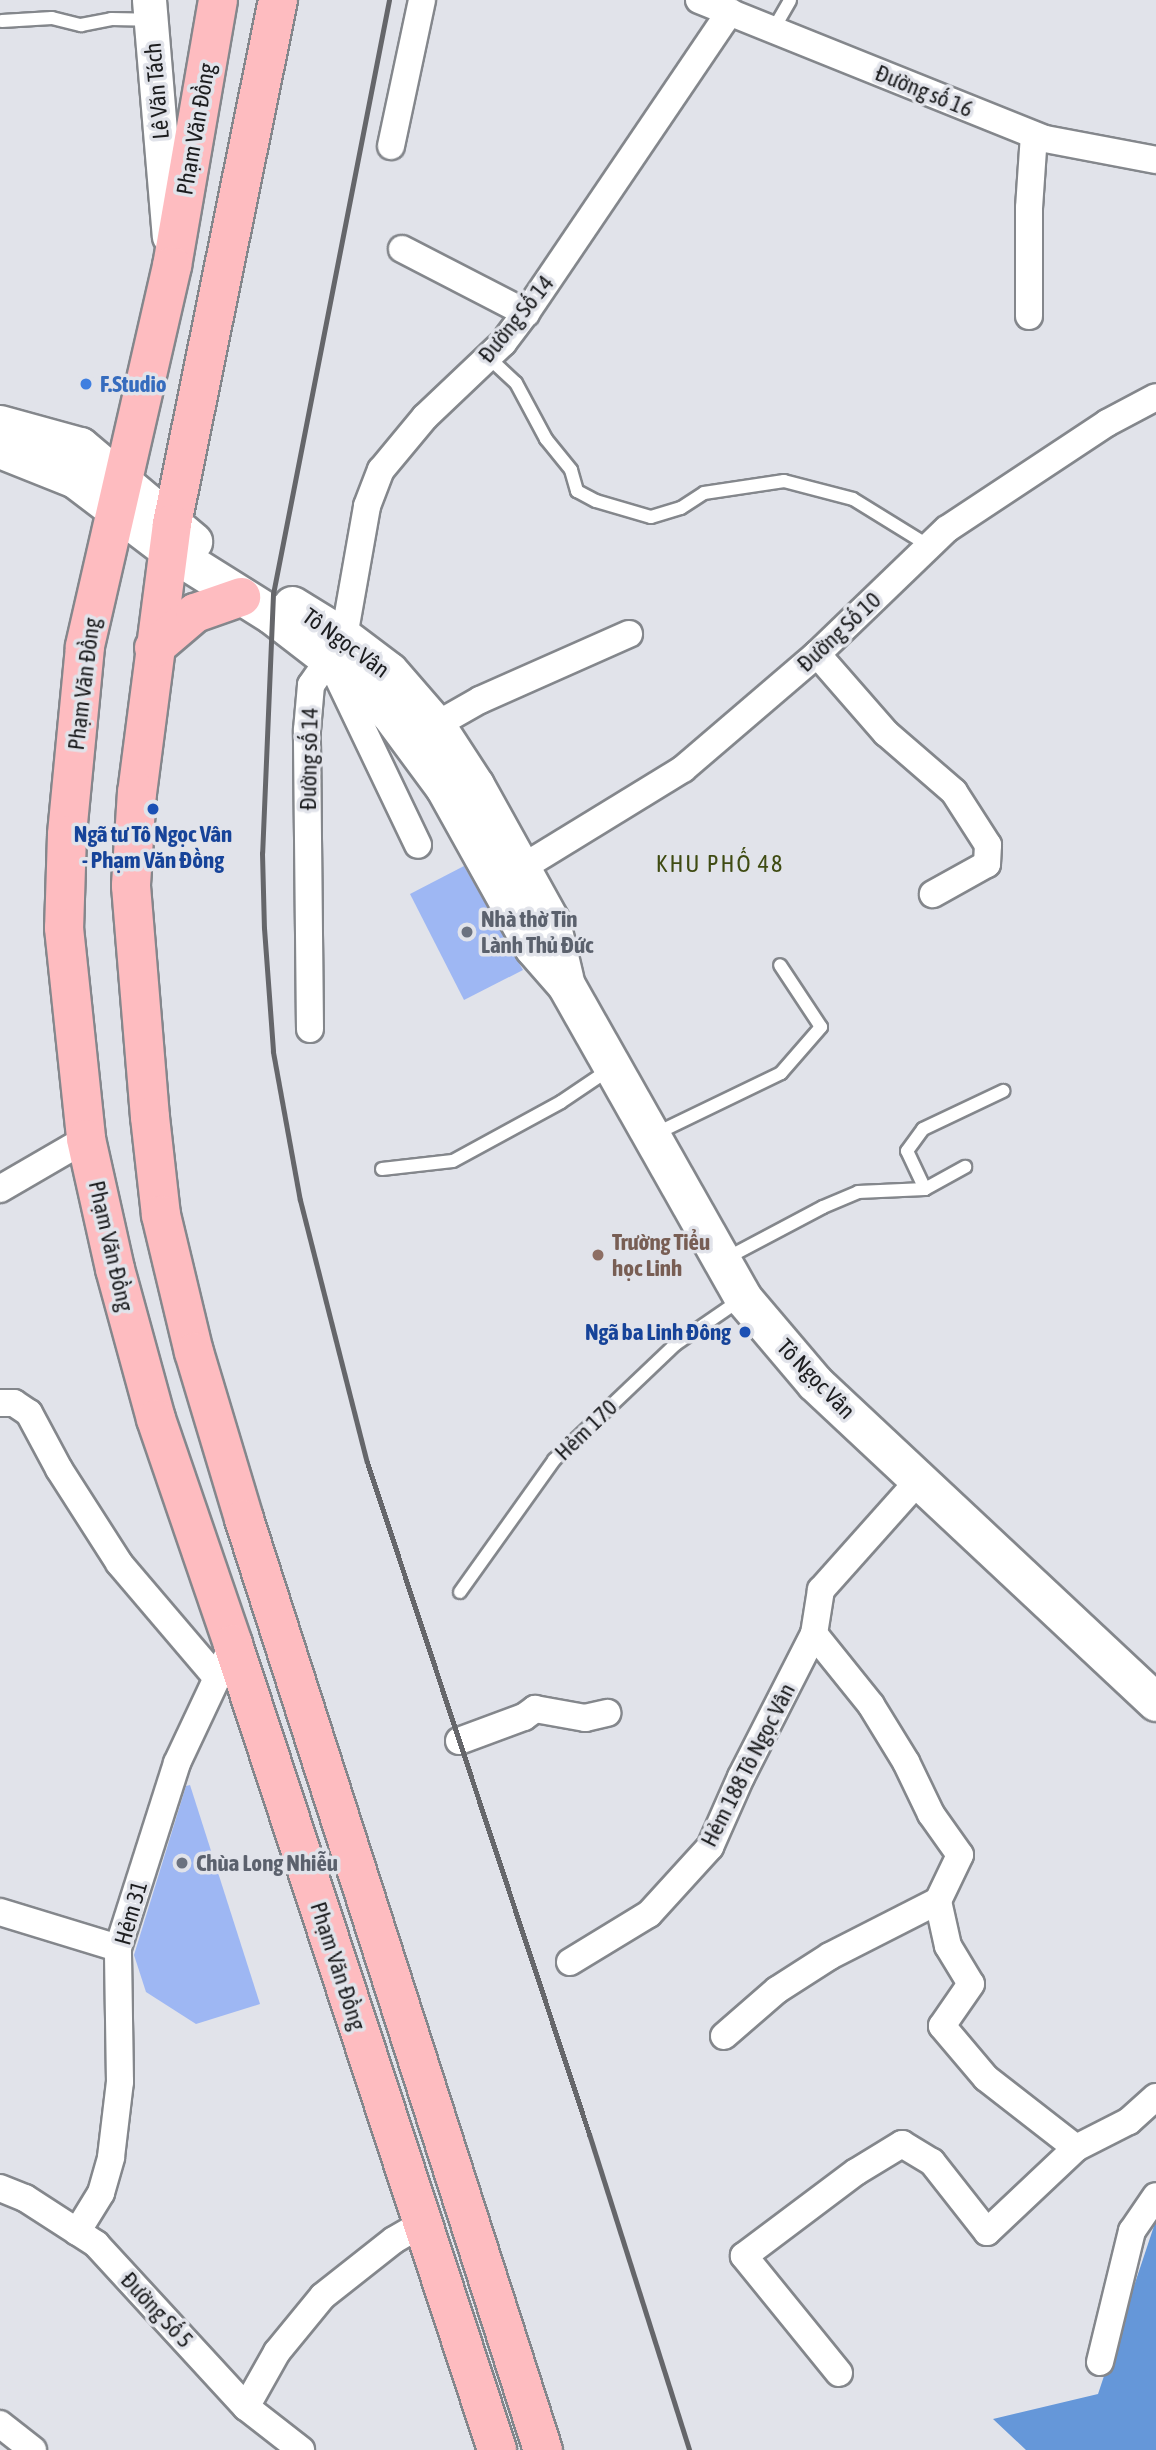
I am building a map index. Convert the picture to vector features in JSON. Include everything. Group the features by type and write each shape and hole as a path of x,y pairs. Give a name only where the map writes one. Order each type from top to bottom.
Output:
{"highway":[{"name":"Phạm Văn Đồng","path":"218,0 172,266 85,647 67,835 64,928 86,1139 115,1269 225,1661 422,2223 496,2450"},
{"name":"Phạm Văn Đồng","path":"278,0 171,538 153,648 137,792 131,886 139,1007 162,1215 194,1352 244,1518 543,2450"},
{"path":"153,648 195,613 241,597"}],"main road":[{"name":"Tô Ngọc Vân","path":"0,424 80,446 119,496 241,597 336,648 388,671 436,725 523,867 551,922 566,985"},
{"name":"Tô Ngọc Vân","path":"0,449 119,496"},
{"name":"Tô Ngọc Vân","path":"171,538 204,550 336,648 390,714 444,787 533,947 566,985 743,1298 815,1383 1156,1702"}],"street":[{"path":"391,146 422,0"},
{"name":"Đường số 16","path":"699,0 1034,135 1156,160"},
{"name":"Lê Văn Tách","path":"150,10 172,266"},
{"name":"Đường Số 14","path":"336,648 367,506 381,470 425,416 488,357 526,313 730,12"},
{"path":"154,57 174,72 192,69 208,58"},
{"path":"1029,316 1029,208 1034,135"},
{"path":"402,249 526,313"},
{"name":"Đường Số 10","path":"523,867 683,769 817,654 947,529 1107,423 1156,397"},
{"path":"436,725 480,700 629,634"},
{"name":"Đường số 14","path":"336,648 418,845"},
{"name":"Đường số 14","path":"310,1029 307,730 311,685 336,648"},
{"path":"817,654 886,733 954,792 988,845 987,864 933,894"},
{"path":"0,1189 86,1139"},
{"path":"0,1403 14,1403 29,1413 59,1469 119,1563 225,1661"},
{"name":"Hẻm 188 Tô Ngọc Vân","path":"570,1962 649,1914 710,1847 741,1777 814,1634 821,1590 919,1480"},
{"path":"724,2036 777,1990 830,1956 938,1901 960,1855 931,1814 906,1762 871,1705 814,1634"},
{"name":"Hẻm 31","path":"76,2232 101,2193 111,2157 120,2082 118,1948 177,1763 225,1661"},
{"path":"459,1741 524,1717 535,1709 585,1718 607,1713"},
{"path":"938,1901 948,1946 971,1984 942,2025 986,2078 1076,2148"},
{"path":"0,1912 118,1948"},
{"path":"839,2373 744,2256 856,2172 902,2144 932,2162 986,2232 1076,2148 1129,2121 1156,2096"},
{"name":"Đường Số 5","path":"0,2188 25,2198 96,2244 246,2407 301,2450"},
{"path":"1100,2362 1132,2231 1156,2196"},
{"path":"246,2407 277,2352 323,2296 394,2240 422,2223"},
{"path":"0,2424 33,2450"}],"lane":[{"path":"773,30 790,0"},
{"path":"2,21 52,18 82,25 150,10"},
{"path":"488,357 516,383 546,439 571,470 577,491 596,501 651,517 681,508 704,492 785,481 853,499 929,546"},
{"path":"652,1136 781,1073 821,1027 780,965"},
{"path":"382,1168 453,1161 561,1102 613,1067"},
{"path":"925,1189 906,1151 923,1129 1003,1090"},
{"path":"723,1260 823,1207 858,1192 925,1189 965,1167"},
{"name":"Hẻm 170","path":"460,1592 554,1460 676,1344 743,1298"}],"water":[{"path":"1156,2220 1156,2450 1026,2450 993,2419 1098,2394"}],"building":[{"name":"Nhà thờ Tin Lành Thủ Đức","path":"464,866 523,970 464,1000 410,894"},
{"name":"Chùa Long Nhiễu","path":"190,1785 260,2004 196,2024 146,1992 134,1955 186,1786"}],"railway":[{"path":"389,0 273,594 262,853 264,928 273,1052 300,1200 367,1462 589,2134 689,2450"}],"place":[{"name":"F.Studio","path":"86,384"},
{"name":"Ngã tư Tô Ngọc Vân - Phạm Văn Đồng","path":"153,809"},
{"name":"Nhà thờ Tin Lành Thủ Đức","path":"467,932"},
{"name":"Trường Tiểu học Linh","path":"598,1255"},
{"name":"Ngã ba Linh Đông","path":"745,1332"},
{"name":"Chùa Long Nhiễu","path":"182,1863"}],"district":[{"name":"KHU PHỐ 48","path":"720,864"}]}
